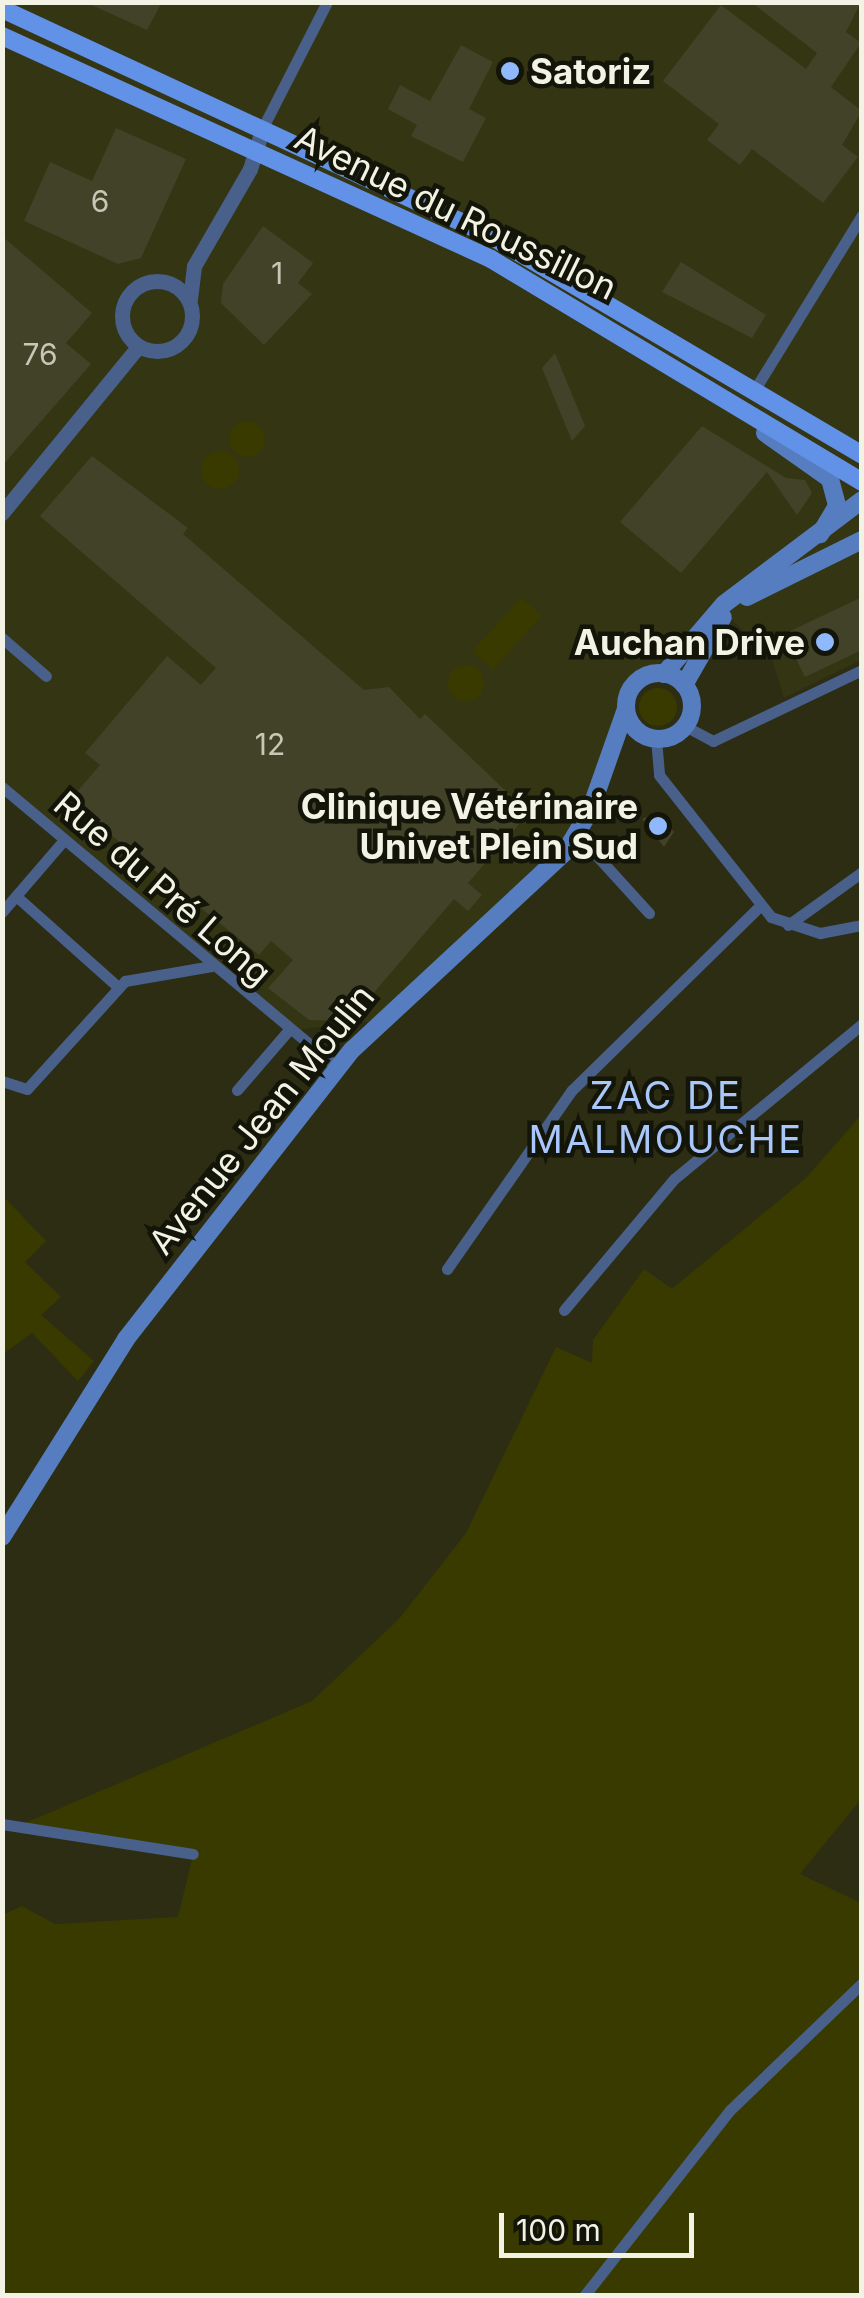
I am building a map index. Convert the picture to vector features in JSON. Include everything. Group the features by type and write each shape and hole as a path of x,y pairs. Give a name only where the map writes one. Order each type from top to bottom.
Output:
{"main road":[{"name":"Avenue du Roussillon","path":"2,9 263,127 612,302 862,455"},
{"name":"Avenue du Roussillon","path":"2,36 258,151 606,322 813,457 862,482"},
{"path":"606,322 813,457 837,499 820,534"},
{"path":"664,674 684,685 692,706 685,726 650,737 626,709 637,682 664,674 724,604 862,500"},
{"path":"684,685 737,603 858,545"},
{"name":"Avenue Jean Moulin","path":"2,1537 126,1339 338,1068 545,872 578,834 604,775 626,709"},
{"name":"Avenue Jean Moulin","path":"604,775 650,737"}],"street":[{"path":"138,348 166,351 180,340 194,266 258,151 263,127 327,2"},
{"path":"755,389 862,215"},
{"path":"138,348 122,324 128,302 145,283 171,281 194,266"},
{"path":"171,281 190,299"},
{"path":"2,513 138,348"},
{"path":"2,638 46,676"},
{"path":"685,726 713,741 862,670"},
{"path":"650,737 658,775 761,905 788,925 820,933 862,925"},
{"name":"Rue du Pré Long","path":"2,787 288,1031 338,1068"},
{"path":"578,834 649,913"},
{"path":"2,912 64,840"},
{"path":"788,925 862,872"},
{"path":"16,896 117,986"},
{"path":"447,1269 572,1090 761,905"},
{"path":"2,1081 28,1088 117,986 212,966"},
{"path":"564,1310 661,1191 862,1024"},
{"name":"Rue du Pré Long","path":"237,1090 288,1031"},
{"path":"2,1824 193,1854"},
{"path":"584,2296 730,2110 862,1984"}],"shaded area":[{"path":"3,3 861,3 861,660 784,698 772,659 731,619 641,679 578,834 374,1021 287,1031 3,787"},
{"path":"247,421 260,426 265,439 260,452 247,457 234,452 229,439 234,426"},
{"path":"220,451 233,457 239,470 233,483 220,489 207,483 201,470 207,457"},
{"path":"521,597 542,616 493,670 472,651"},
{"path":"466,665 479,670 484,683 479,696 466,701 453,696 448,683 453,670"},
{"path":"658,688 672,693 677,707 672,721 658,726 644,721 639,707 644,693"},
{"path":"861,1115 861,1799 800,1874 861,1903 861,2295 3,2295 2,1915 22,1906 55,1924 178,1917 193,1855 23,1824 312,1701 399,1619 466,1533 556,1347 592,1363 593,1340 644,1269 672,1289 806,1178"},
{"path":"3,1196 46,1241 25,1262 61,1297 41,1315 94,1361 78,1381 32,1333 3,1354"}],"building":[{"path":"85,2 162,2 147,30"},
{"path":"751,2 861,2 846,32 861,43 831,87 862,111 842,145 858,157 823,203 752,149 740,165 707,140 719,124 663,81 721,5 806,69 817,53"},
{"path":"461,45 493,62 469,109 486,118 463,162 411,136 417,125 388,109 400,85 430,101"},
{"path":"116,128 186,159 141,258 118,264 24,221 50,162 92,181"},
{"path":"263,226 313,263 298,283 312,294 264,345 221,303 223,284"},
{"path":"2,236 92,313 66,343 91,364 2,466"},
{"path":"681,262 766,315 752,338 662,292"},
{"path":"555,353 585,426 572,441 542,368"},
{"path":"702,426 786,478 805,480 812,493 797,515 767,472 681,573 620,522"},
{"path":"92,456 188,528 183,534 364,690 389,687 420,719 425,714 529,813 468,883 482,895 468,911 454,899 365,1003 337,1021 309,1020 268,988 293,960 271,941 259,955 69,801 100,765 85,753 167,656 201,685 216,668 40,516"},
{"name":"Auchan Drive","path":"862,597 862,650 805,677 784,634"},
{"name":"Clinique Vétérinaire Univet Plein Sud","path":"657,812 674,832 664,847 642,819"}],"place":[{"name":"Satoriz","path":"510,71"},
{"name":"Auchan Drive","path":"825,642"},
{"name":"Clinique Vétérinaire Univet Plein Sud","path":"658,826"}],"district":[{"name":"ZAC DE MALMOUCHE","path":"666,1118"}]}
